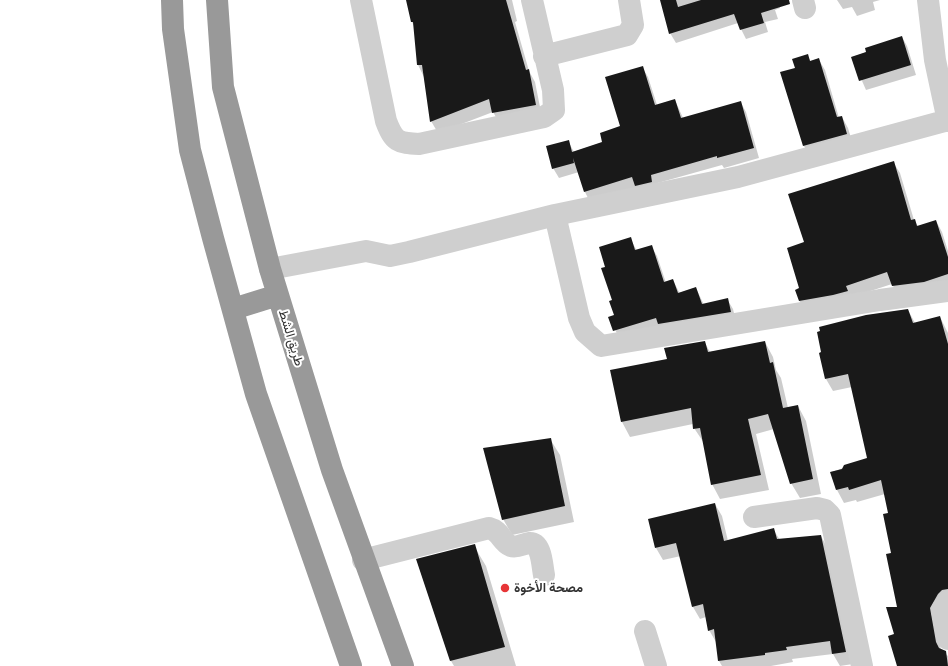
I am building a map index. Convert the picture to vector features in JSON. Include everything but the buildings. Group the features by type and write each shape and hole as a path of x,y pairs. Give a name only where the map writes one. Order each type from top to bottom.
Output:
{"highway":[{"path":"172,0 172,29 190,150 256,394 351,666"},
{"name":"طريق الشط","path":"217,0 223,87 270,269 332,470 363,560 403,666"},
{"path":"233,309 278,296"}],"street":[{"path":"361,0 386,121 391,135 401,143 419,144 544,117 554,110 553,90 532,0"},
{"path":"544,56 626,34 634,25 629,0"},
{"path":"270,269 366,251 390,256 409,252 554,215 738,177 948,121 935,60 928,0"},
{"path":"554,215 579,318 585,332 601,346 842,306 948,291"},
{"path":"754,517 817,508 826,510 830,514 862,666"},
{"path":"363,560 489,528 497,531 504,542 511,546 529,543 535,545 539,550 544,575"},
{"path":"948,601 942,610 948,638"},
{"path":"645,631 656,666"}],"place":[{"name":"مصحة الأخوة","path":"505,588"}]}
